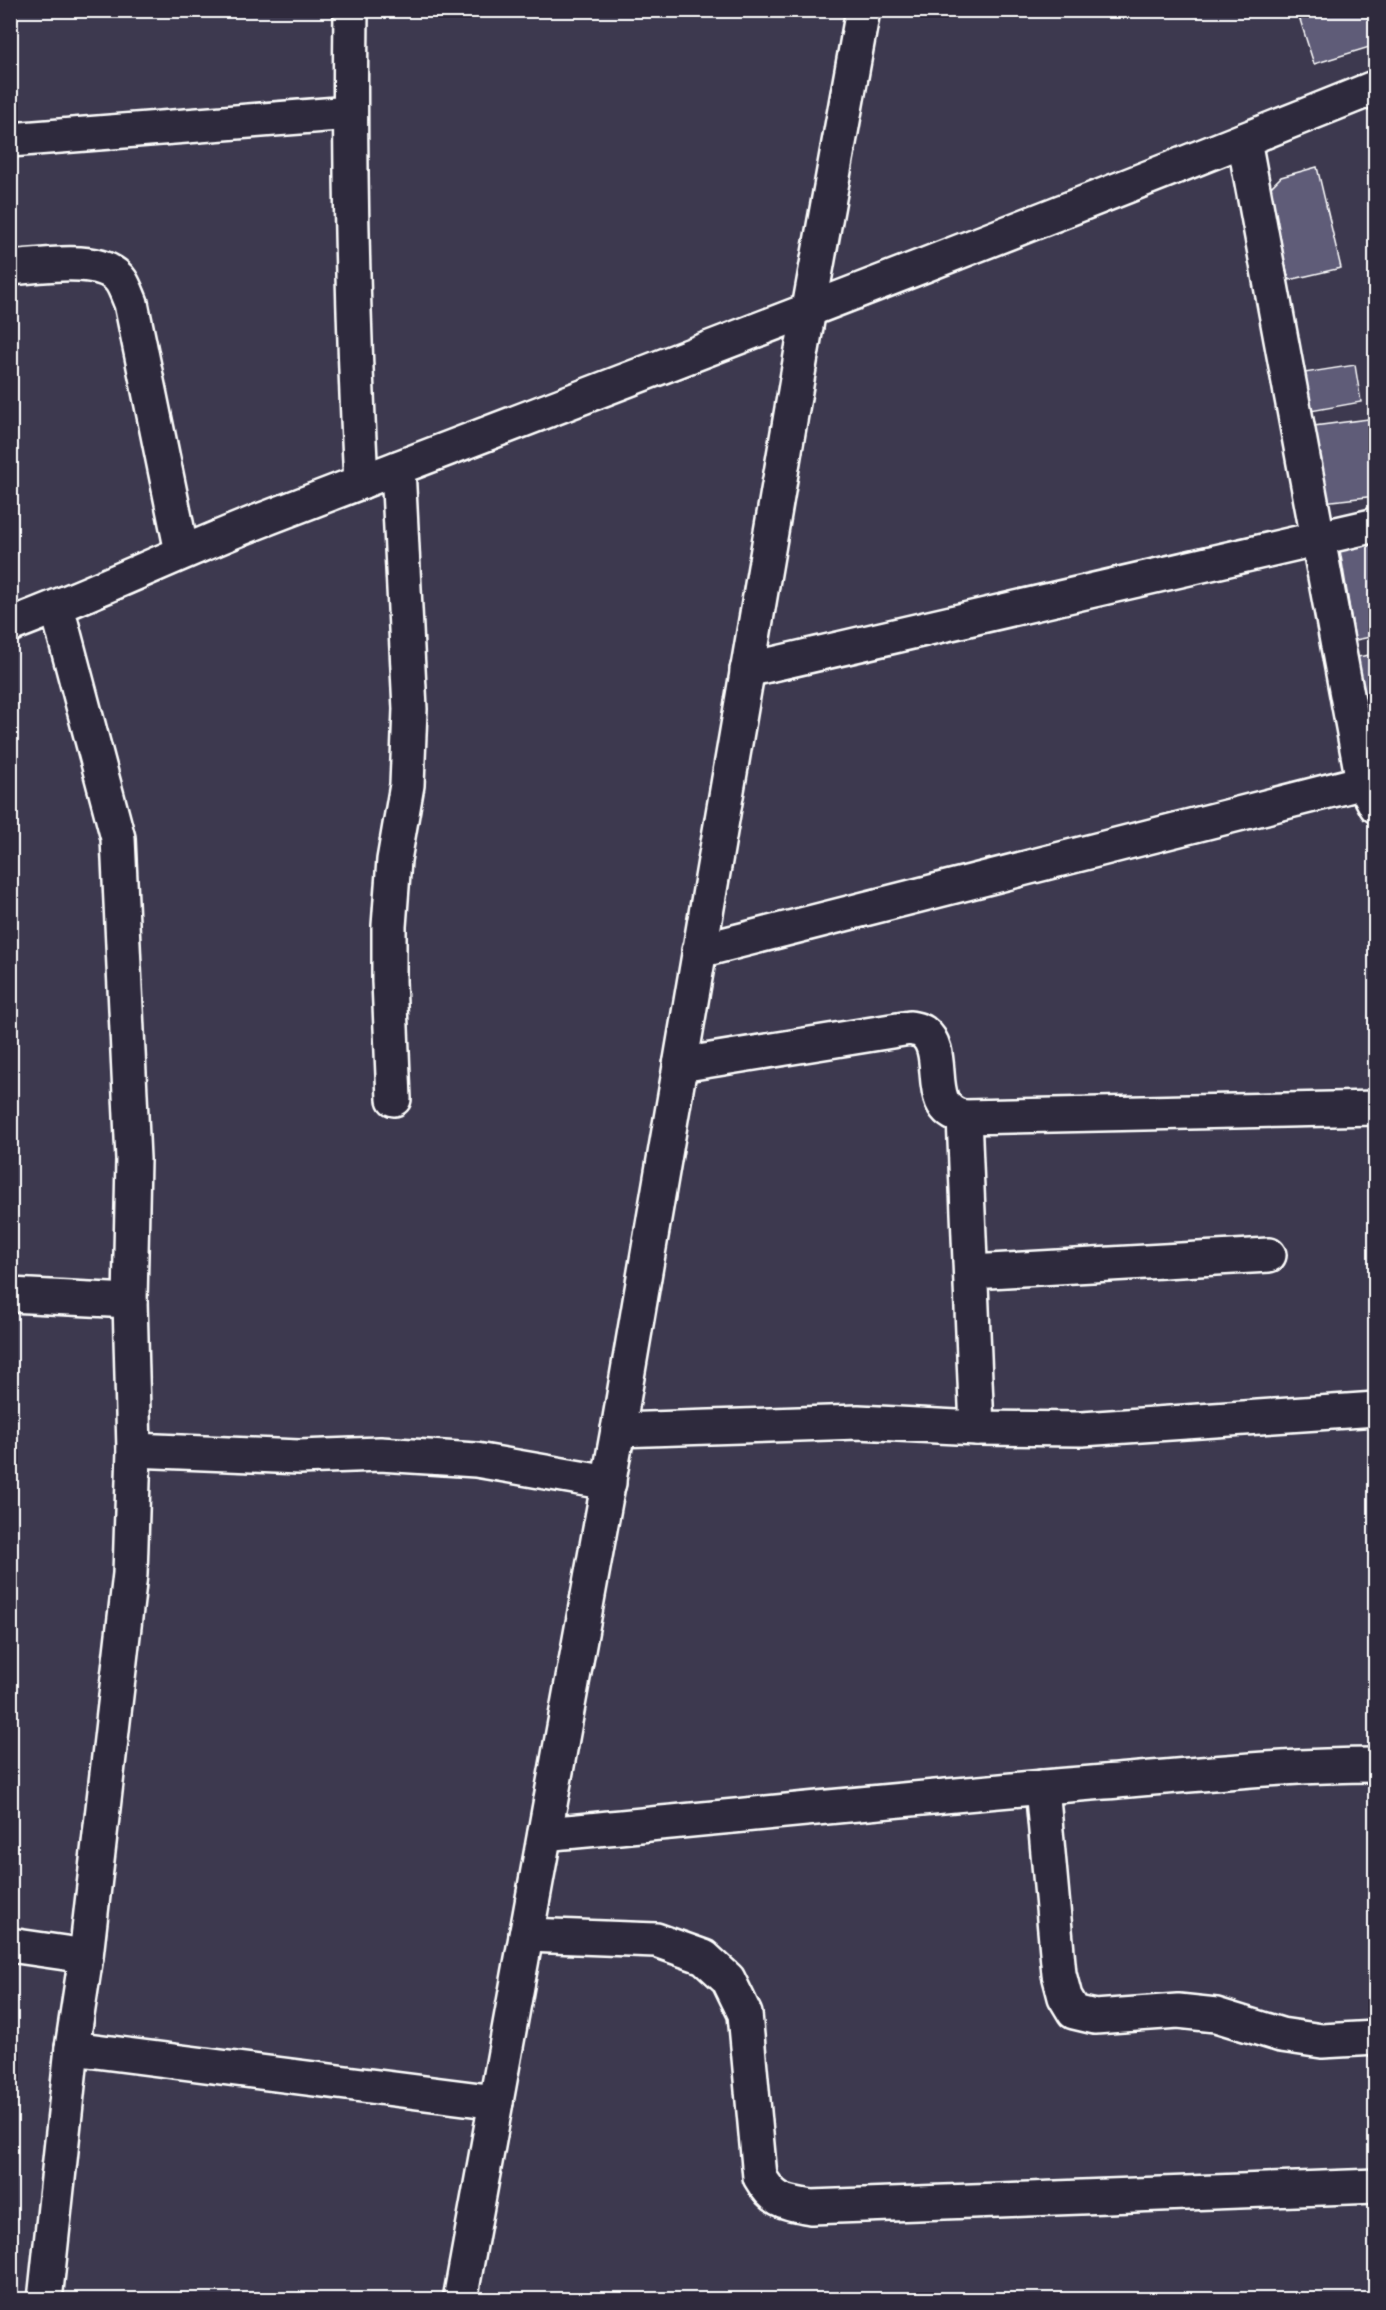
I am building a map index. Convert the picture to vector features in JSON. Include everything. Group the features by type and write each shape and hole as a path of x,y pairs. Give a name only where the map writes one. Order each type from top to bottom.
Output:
{"street":[{"path":"351,10 352,299 361,482"},
{"path":"460,2300 609,1483 809,309 863,10"},
{"path":"10,625 57,608 182,552 1376,87"},
{"path":"10,140 350,113"},
{"path":"699,951 1371,789 1317,538 1244,140"},
{"path":"10,268 77,264 103,268 120,279 131,303 182,552"},
{"path":"394,1100 389,926 394,860 407,786 410,709 398,468"},
{"path":"747,670 1376,525"},
{"path":"45,2300 72,2048 86,1956 130,1574 134,1450 130,1301 133,1159 118,838 57,608"},
{"path":"680,1065 910,1028 923,1032 932,1043 944,1107 952,1114 963,1117 1376,1108"},
{"path":"963,1117 977,1428"},
{"path":"970,1272 1269,1255"},
{"path":"10,1295 130,1301"},
{"path":"618,1430 858,1422 977,1428 1082,1429 1376,1409"},
{"path":"134,1450 299,1457 380,1454 476,1460 609,1483"},
{"path":"545,1834 1042,1787 1344,1765 1376,1766"},
{"path":"1042,1787 1059,1974 1065,1997 1074,2012 1095,2017 1178,2011 1216,2015 1281,2035 1322,2041 1376,2038"},
{"path":"526,1935 656,1940 704,1958 728,1979 745,2014 760,2177 769,2194 789,2203 811,2207 1376,2186"},
{"path":"10,1945 86,1956"},
{"path":"72,2048 496,2102"}],"building":[{"path":"1297,10 1376,10 1376,45 1314,64"},
{"path":"1317,167 1341,268 1289,280 1269,194 1271,187 1281,177"},
{"path":"1355,365 1361,402 1311,411 1304,373"},
{"path":"1376,418 1376,496 1323,502 1314,426"},
{"path":"1376,538 1376,636 1355,640 1339,544"},
{"path":"1376,654 1376,752 1373,753 1357,657"}]}
